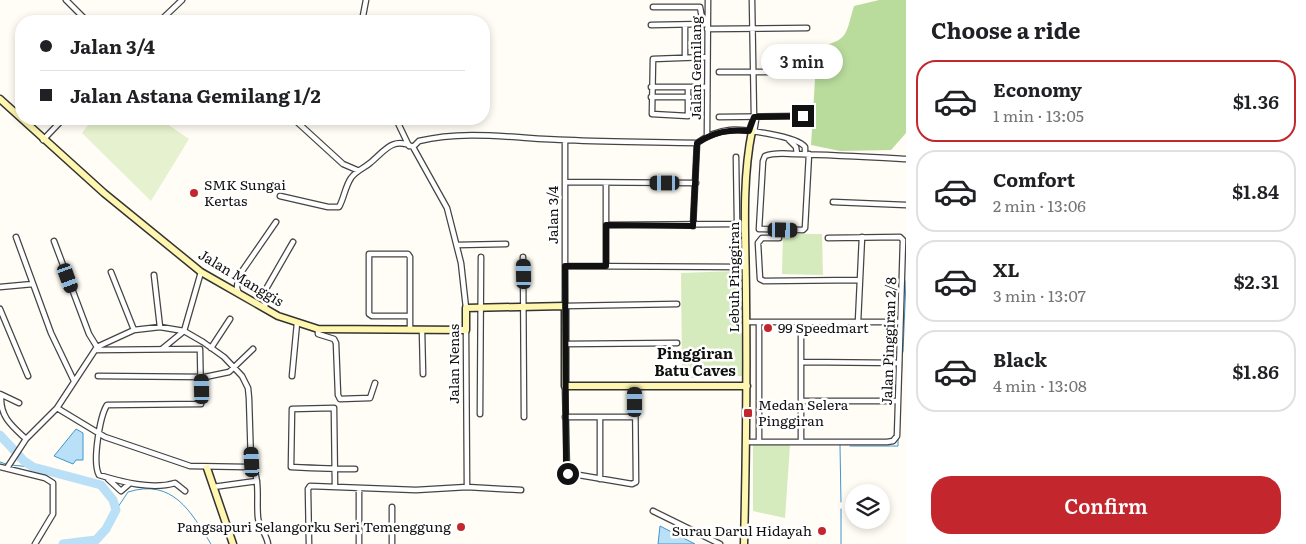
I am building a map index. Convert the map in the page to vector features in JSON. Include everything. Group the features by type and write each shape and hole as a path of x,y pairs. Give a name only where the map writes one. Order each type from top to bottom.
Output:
{"street":[{"path":"66,0 81,15"},
{"path":"166,15 182,0"},
{"path":"363,15 366,0"},
{"name":"Jalan Gemilang","path":"707,136 706,26 708,0"},
{"path":"752,0 754,117 752,131"},
{"path":"653,7 700,7 706,26"},
{"path":"651,25 806,28"},
{"path":"685,25 685,57"},
{"path":"688,87 689,114 685,116 652,114 652,61 656,58 707,57"},
{"path":"719,72 804,72"},
{"path":"651,87 707,87"},
{"path":"651,97 689,97"},
{"name":"Jalan Manggis","path":"0,99 15,113"},
{"path":"718,117 803,116"},
{"name":"Jalan Manggis","path":"27,125 104,193 202,272 278,316 318,329 466,330"},
{"path":"43,140 57,125"},
{"path":"300,125 343,164 357,170"},
{"name":"Jalan Nenas","path":"399,125 447,208 457,245 466,308 467,487"},
{"path":"280,196 328,207 339,207 350,180 357,170 369,164 393,144 404,143 411,146 419,140 448,136 502,136 566,140 697,143 707,136 728,130 752,131 802,143 805,147 807,154 805,228 803,230 759,229 763,161 766,156 770,154 807,154 906,160"},
{"name":"Lebuh Pinggiran","path":"744,544 748,153 752,131"},
{"path":"788,139 796,147 798,154"},
{"name":"Jalan 3/4","path":"566,140 566,471 568,474 600,479"},
{"path":"693,226 697,143"},
{"path":"606,225 730,225 737,221 736,157"},
{"path":"565,182 696,183"},
{"path":"606,182 606,266"},
{"path":"833,202 906,205"},
{"path":"239,294 236,288 238,277 276,222"},
{"path":"16,237 51,333 74,381"},
{"path":"828,238 862,237 858,322"},
{"name":"Jalan Pinggiran 2/8","path":"801,442 887,442 893,441 897,436 904,244 900,237 862,237"},
{"path":"779,238 762,238 758,243 758,275 764,281 860,280"},
{"path":"54,241 96,349"},
{"path":"265,308 266,289 293,242"},
{"path":"457,245 506,244"},
{"path":"410,316 372,316 368,310 369,254 408,254 410,257 410,316 410,330"},
{"path":"524,257 524,417"},
{"path":"480,414 481,258"},
{"path":"565,266 746,267"},
{"path":"111,272 134,330"},
{"path":"162,350 184,331 202,272"},
{"path":"154,275 160,327"},
{"path":"0,287 33,284"},
{"path":"466,308 677,304"},
{"path":"0,309 28,376"},
{"path":"211,348 230,319"},
{"path":"747,322 900,322"},
{"path":"759,322 759,442"},
{"path":"746,442 801,442 801,322"},
{"path":"292,376 297,323"},
{"path":"8,467 25,441 57,408 96,349 134,330 160,327 184,331 203,342 235,367 248,388 251,463 257,481 258,517 268,544"},
{"path":"318,329 318,334 334,339 336,343 338,395 340,400 358,401 370,398 375,383"},
{"path":"422,330 423,374"},
{"path":"185,491 175,483 162,486 129,484 100,475 97,471 96,456 98,433 105,407 110,404 201,404 200,350 203,342"},
{"path":"565,344 677,343"},
{"path":"96,349 200,350"},
{"path":"98,376 202,377 229,372 253,349"},
{"path":"802,362 899,363"},
{"path":"565,386 747,386"},
{"path":"600,417 600,479 632,484 636,482 635,386"},
{"path":"18,403 1,395 1,409 4,416 25,441"},
{"path":"802,401 898,401"},
{"path":"57,408 98,433 190,466 207,468 246,467 251,463"},
{"path":"335,486 334,469 334,410 330,408 294,408 291,410 291,466 334,469 355,469"},
{"path":"565,417 635,417"},
{"path":"0,467 8,467 50,480 54,490 53,514 35,544"},
{"path":"207,468 229,526 233,544"},
{"path":"107,477 121,491 129,484"},
{"path":"213,487 257,481"},
{"path":"309,544 308,489 310,486 416,490 467,487 521,490"},
{"path":"359,488 360,544"},
{"path":"392,507 392,544"},
{"path":"653,512 720,544"}],"green space":[{"path":"879,0 906,0 906,133 891,150 840,151 811,145 817,47 835,42 844,35 854,6"},
{"path":"88,125 169,125 189,139 151,201 82,133"},
{"path":"783,234 822,234 823,275 782,274"},
{"path":"736,271 741,275 742,376 691,378 682,367 681,273"},
{"path":"753,444 790,445 785,518 753,511"}],"water":[{"path":"76,429 83,433 83,460 76,460 73,464 54,456"},
{"path":"660,526 695,544 658,544"}],"waterway":[{"path":"903,352 906,281"},
{"path":"901,390 902,361"},
{"path":"0,435 24,461 33,467 101,485 113,500 116,510 106,529 96,540 63,544"},
{"path":"850,446 898,446 898,438"},
{"path":"840,445 841,502"},
{"path":"0,462 6,464"},
{"path":"10,465 33,467"},
{"path":"116,510 128,492 144,489 157,490 169,494 188,510 211,544"},
{"path":"841,509 841,544"}],"place":[{"name":"SMK Sungai Kertas","path":"194,193"},
{"name":"99 Speedmart","path":"768,328"},
{"name":"Medan Selera Pinggiran","path":"748,413"},
{"name":"Pangsapuri Selangorku Seri Temenggung","path":"461,527"},
{"name":"Surau Darul Hidayah","path":"822,531"}],"district":[{"name":"Pinggiran Batu Caves","path":"695,362"}],"route":[{"path":"568,474 566,471 565,417 565,266 606,266 606,225 693,226 697,143 707,136 728,130 749,131 751,120 754,117 803,116"}]}
